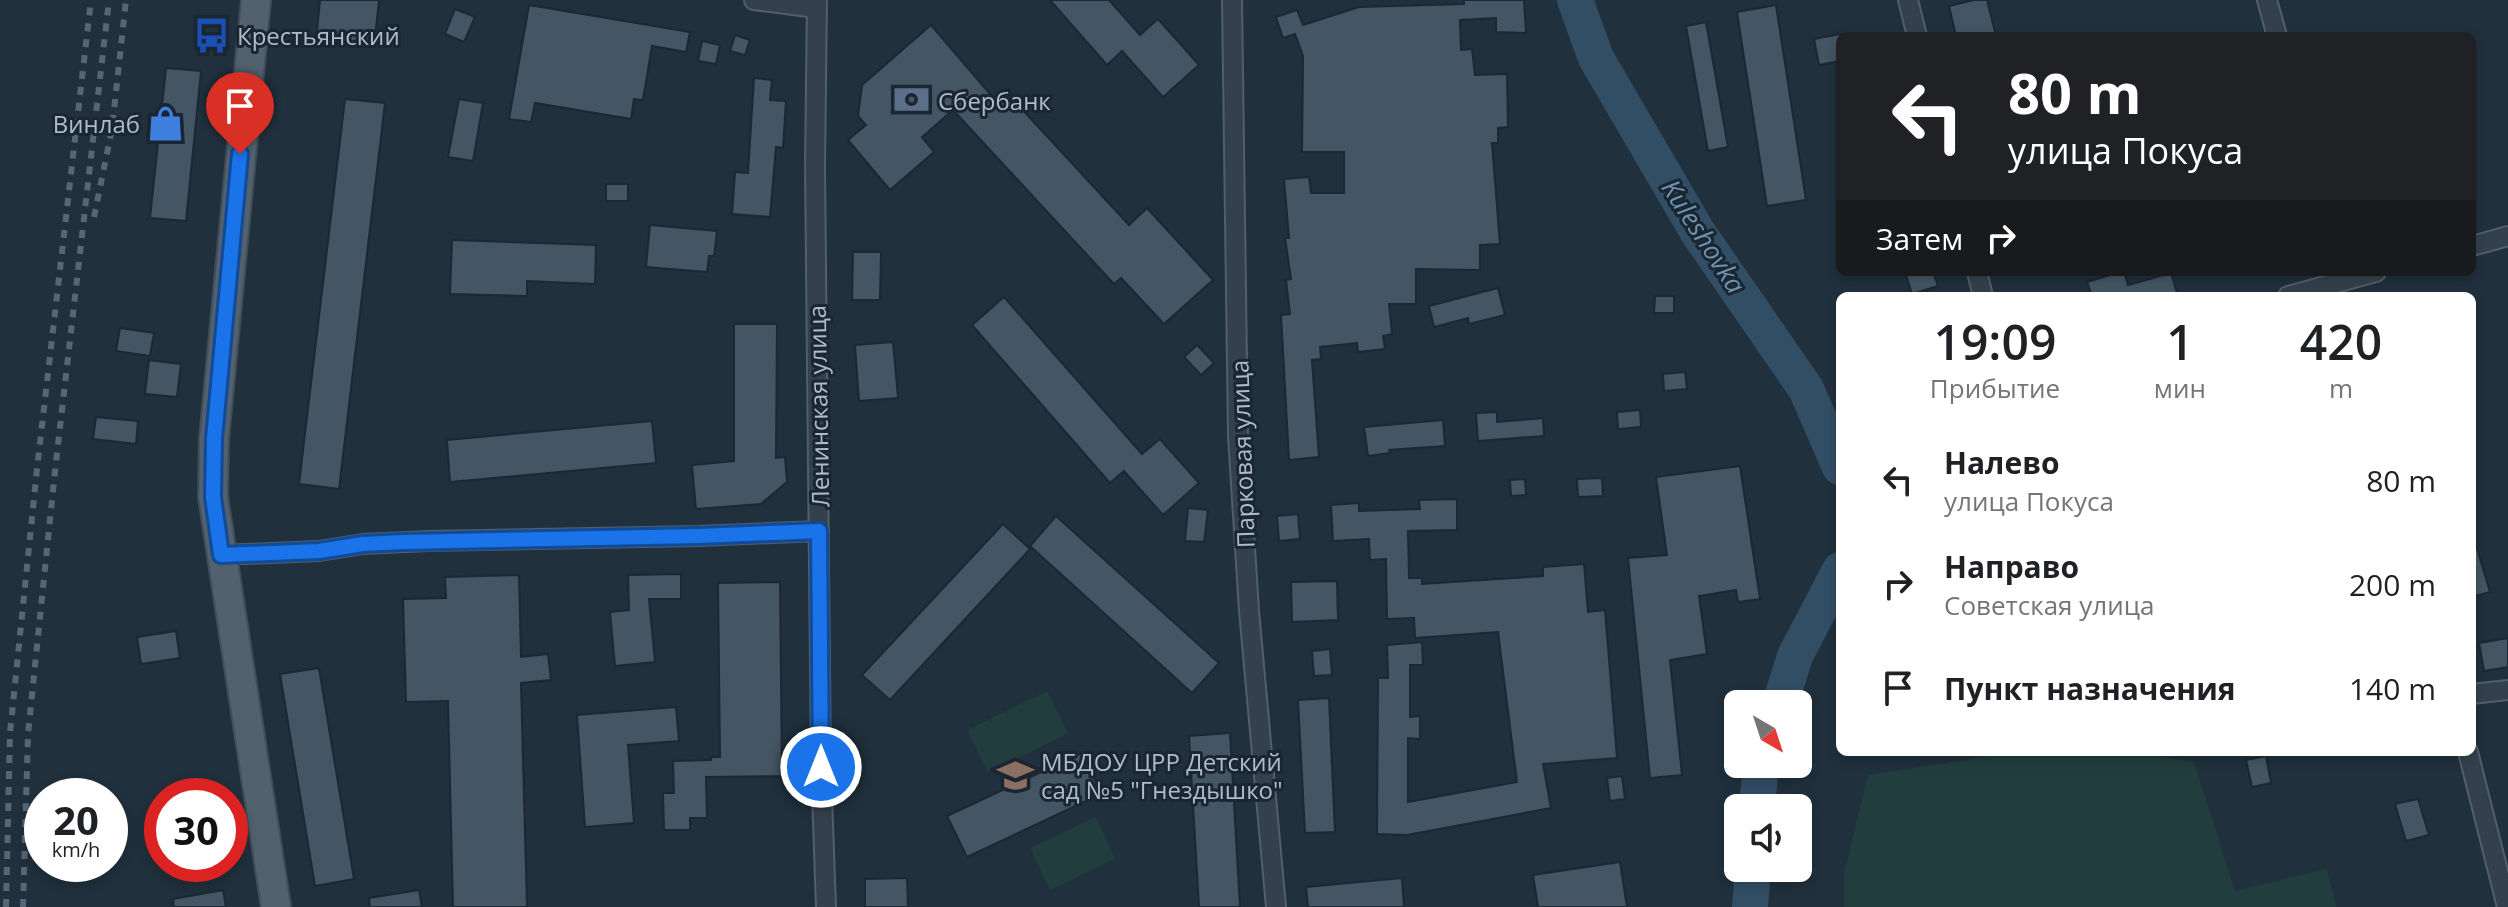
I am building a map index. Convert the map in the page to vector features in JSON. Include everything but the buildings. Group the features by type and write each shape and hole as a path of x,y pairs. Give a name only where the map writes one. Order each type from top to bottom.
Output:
{"main road":[{"path":"256,0 214,439 213,497 276,907"}],"street":[{"path":"754,0 816,4"},
{"name":"Парковая улица","path":"1232,0 1238,436 1249,611 1276,907"},
{"path":"1908,0 1916,32"},
{"path":"2267,0 2276,32"},
{"name":"Ленинская улица","path":"816,4 821,767 826,907"},
{"path":"2476,245 2508,236"},
{"path":"2305,292 2364,276"},
{"path":"221,555 319,551 403,542 819,531"},
{"path":"2476,694 2508,690"},
{"path":"2469,756 2507,907"}],"green space":[{"path":"1047,691 1068,733 988,773 967,730"},
{"path":"1991,756 2157,756 2194,762 2235,891 2327,869 2336,907 1844,907 1844,874 1868,775"},
{"path":"1096,817 1115,859 1050,890 1030,848"}],"waterway":[{"name":"Kuleshovka","path":"1575,0 1596,58 1697,231 1806,389 1836,458"},
{"name":"Kuleshovka","path":"1784,690 1795,656 1836,578"},
{"name":"Kuleshovka","path":"1758,794 1760,778"},
{"name":"Kuleshovka","path":"1750,907 1752,882"}],"railway":[{"path":"6,907 10,733 91,0"},
{"path":"23,907 28,734 109,0"},
{"path":"94,217 112,129 126,0"}],"place":[{"name":"Крестьянский","path":"211,35"},
{"name":"Сбербанк","path":"912,100"},
{"name":"Винлаб","path":"166,123"},
{"name":"МБДОУ ЦРР Детский сад №5 \"Гнездышко\"","path":"1015,775"}],"route":[{"path":"240,154 214,439 213,497 221,555 319,551 403,542 819,531 821,767"}]}
